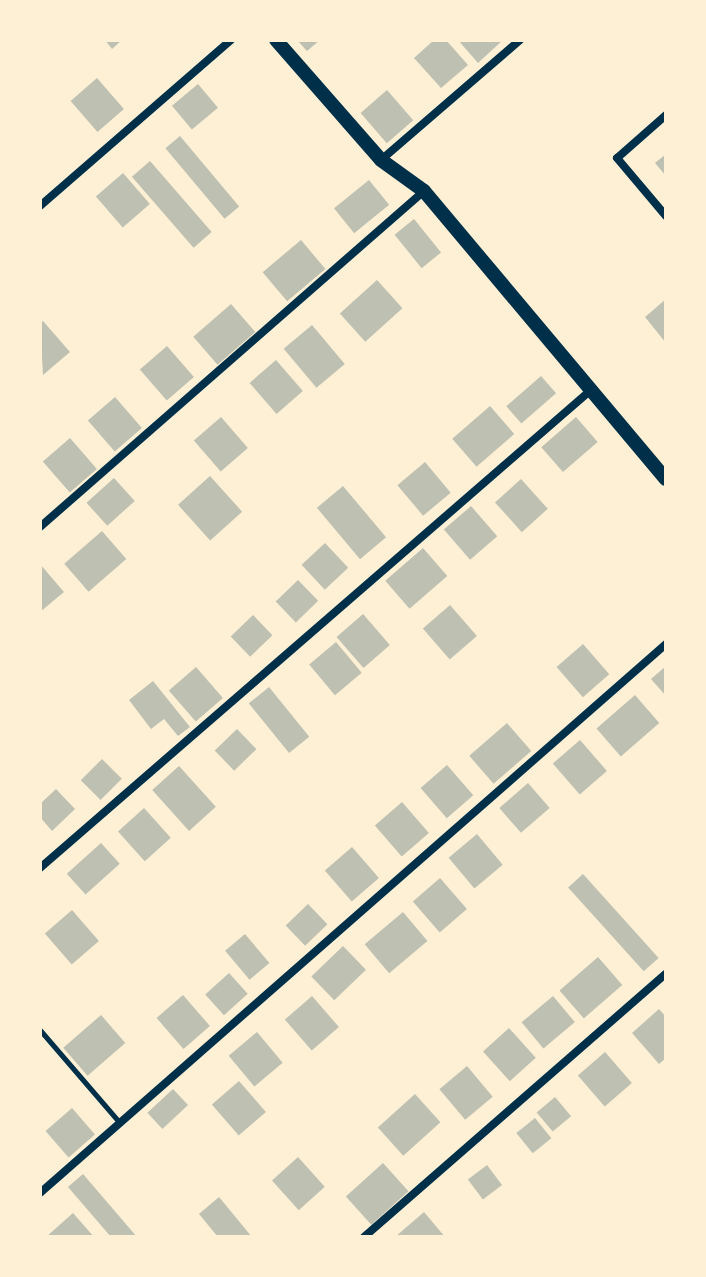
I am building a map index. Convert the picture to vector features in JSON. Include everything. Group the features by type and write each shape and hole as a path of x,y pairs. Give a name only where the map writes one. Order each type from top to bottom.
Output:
{"street":[{"path":"40,206 231,40"},
{"path":"276,40 381,160 424,191 666,479"},
{"path":"381,160 520,40"},
{"path":"666,115 617,158 666,216"},
{"path":"40,527 424,191"},
{"path":"40,868 591,390"},
{"path":"40,1193 666,644"},
{"path":"364,1237 666,974"}],"lane":[{"path":"40,1030 120,1123"}],"building":[{"path":"105,40 122,40 112,49"},
{"path":"297,40 320,40 307,51"},
{"path":"434,40 446,40 468,65 441,88 414,58"},
{"path":"458,40 503,40 478,63"},
{"path":"97,78 124,109 97,132 71,101"},
{"path":"198,84 218,108 192,130 172,106"},
{"path":"387,90 413,120 387,143 361,113"},
{"path":"180,136 239,206 225,219 165,148"},
{"path":"666,154 666,176 655,163"},
{"path":"150,161 212,232 194,248 132,177"},
{"path":"123,173 150,204 123,228 96,197"},
{"path":"369,180 389,205 354,233 334,208"},
{"path":"414,219 441,252 422,268 395,235"},
{"path":"301,240 325,269 287,301 263,272"},
{"path":"377,280 402,308 365,342 340,313"},
{"path":"666,299 666,343 645,317"},
{"path":"231,304 255,332 218,365 193,337"},
{"path":"43,321 70,352 43,375 40,324"},
{"path":"312,325 345,364 316,388 284,349"},
{"path":"167,346 194,377 167,401 140,370"},
{"path":"276,360 303,391 276,414 250,383"},
{"path":"541,376 556,393 521,424 506,406"},
{"path":"115,397 142,428 115,452 88,421"},
{"path":"490,406 514,434 477,467 452,439"},
{"path":"221,417 248,448 221,472 194,441"},
{"path":"576,417 598,442 563,472 541,447"},
{"path":"70,438 97,469 70,493 43,462"},
{"path":"425,462 451,493 423,516 397,485"},
{"path":"210,476 242,512 210,540 178,505"},
{"path":"114,478 135,501 107,526 87,503"},
{"path":"521,479 548,509 522,532 495,502"},
{"path":"343,486 386,537 360,559 317,508"},
{"path":"471,506 497,536 470,560 444,530"},
{"path":"102,531 126,559 89,592 64,564"},
{"path":"325,543 348,568 325,590 302,565"},
{"path":"423,548 447,576 410,609 385,581"},
{"path":"40,564 64,592 40,612"},
{"path":"298,580 318,601 296,622 276,602"},
{"path":"450,605 477,636 450,660 423,629"},
{"path":"363,614 390,645 363,668 337,637"},
{"path":"253,615 272,635 250,657 231,637"},
{"path":"336,642 362,673 335,695 309,664"},
{"path":"583,644 609,674 583,697 557,667"},
{"path":"666,666 666,696 651,679"},
{"path":"196,667 223,698 196,722 169,691"},
{"path":"153,681 190,727 178,736 164,719 151,729 129,700"},
{"path":"269,687 309,737 289,753 249,703"},
{"path":"635,695 659,723 621,756 597,728"},
{"path":"507,723 531,751 494,784 469,756"},
{"path":"237,729 256,749 234,771 215,751"},
{"path":"580,740 607,771 580,795 553,764"},
{"path":"102,759 122,779 101,800 81,780"},
{"path":"447,765 473,795 447,818 421,788"},
{"path":"179,766 216,807 189,831 152,790"},
{"path":"528,783 550,808 521,833 499,808"},
{"path":"56,789 75,809 52,831 40,817 40,804"},
{"path":"402,802 429,833 402,857 375,826"},
{"path":"144,808 171,838 145,861 118,831"},
{"path":"477,834 503,865 474,888 449,858"},
{"path":"101,843 120,864 86,895 67,874"},
{"path":"352,847 379,878 352,902 325,871"},
{"path":"583,874 659,958 644,971 568,887"},
{"path":"440,878 467,909 440,933 413,902"},
{"path":"308,904 327,924 305,946 286,926"},
{"path":"72,910 99,941 72,965 45,934"},
{"path":"403,912 427,941 389,973 365,944"},
{"path":"245,934 269,963 250,980 225,951"},
{"path":"343,946 366,970 334,1000 311,977"},
{"path":"598,957 622,985 584,1018 560,990"},
{"path":"229,973 248,994 224,1015 205,994"},
{"path":"183,995 210,1026 183,1049 157,1018"},
{"path":"312,996 339,1027 312,1051 285,1020"},
{"path":"553,996 575,1022 543,1048 522,1022"},
{"path":"659,1009 666,1017 666,1058 659,1064 632,1033"},
{"path":"101,1015 125,1043 88,1076 63,1048"},
{"path":"509,1028 536,1058 510,1081 483,1051"},
{"path":"257,1032 283,1063 254,1086 229,1056"},
{"path":"605,1052 632,1083 605,1107 578,1076"},
{"path":"467,1066 493,1097 465,1120 439,1089"},
{"path":"239,1081 266,1112 239,1136 212,1105"},
{"path":"173,1089 188,1105 162,1129 147,1113"},
{"path":"415,1094 440,1122 403,1156 378,1127"},
{"path":"555,1097 571,1116 553,1132 537,1112"},
{"path":"72,1108 95,1134 69,1157 46,1131"},
{"path":"535,1118 551,1138 533,1153 516,1133"},
{"path":"298,1157 325,1187 299,1210 272,1180"},
{"path":"383,1163 408,1191 371,1225 346,1196"},
{"path":"487,1165 502,1185 483,1199 468,1179"},
{"path":"83,1174 137,1237 111,1237 68,1187"},
{"path":"219,1197 252,1237 218,1237 199,1214"},
{"path":"424,1212 445,1237 395,1237"},
{"path":"73,1213 94,1237 46,1237"}]}
